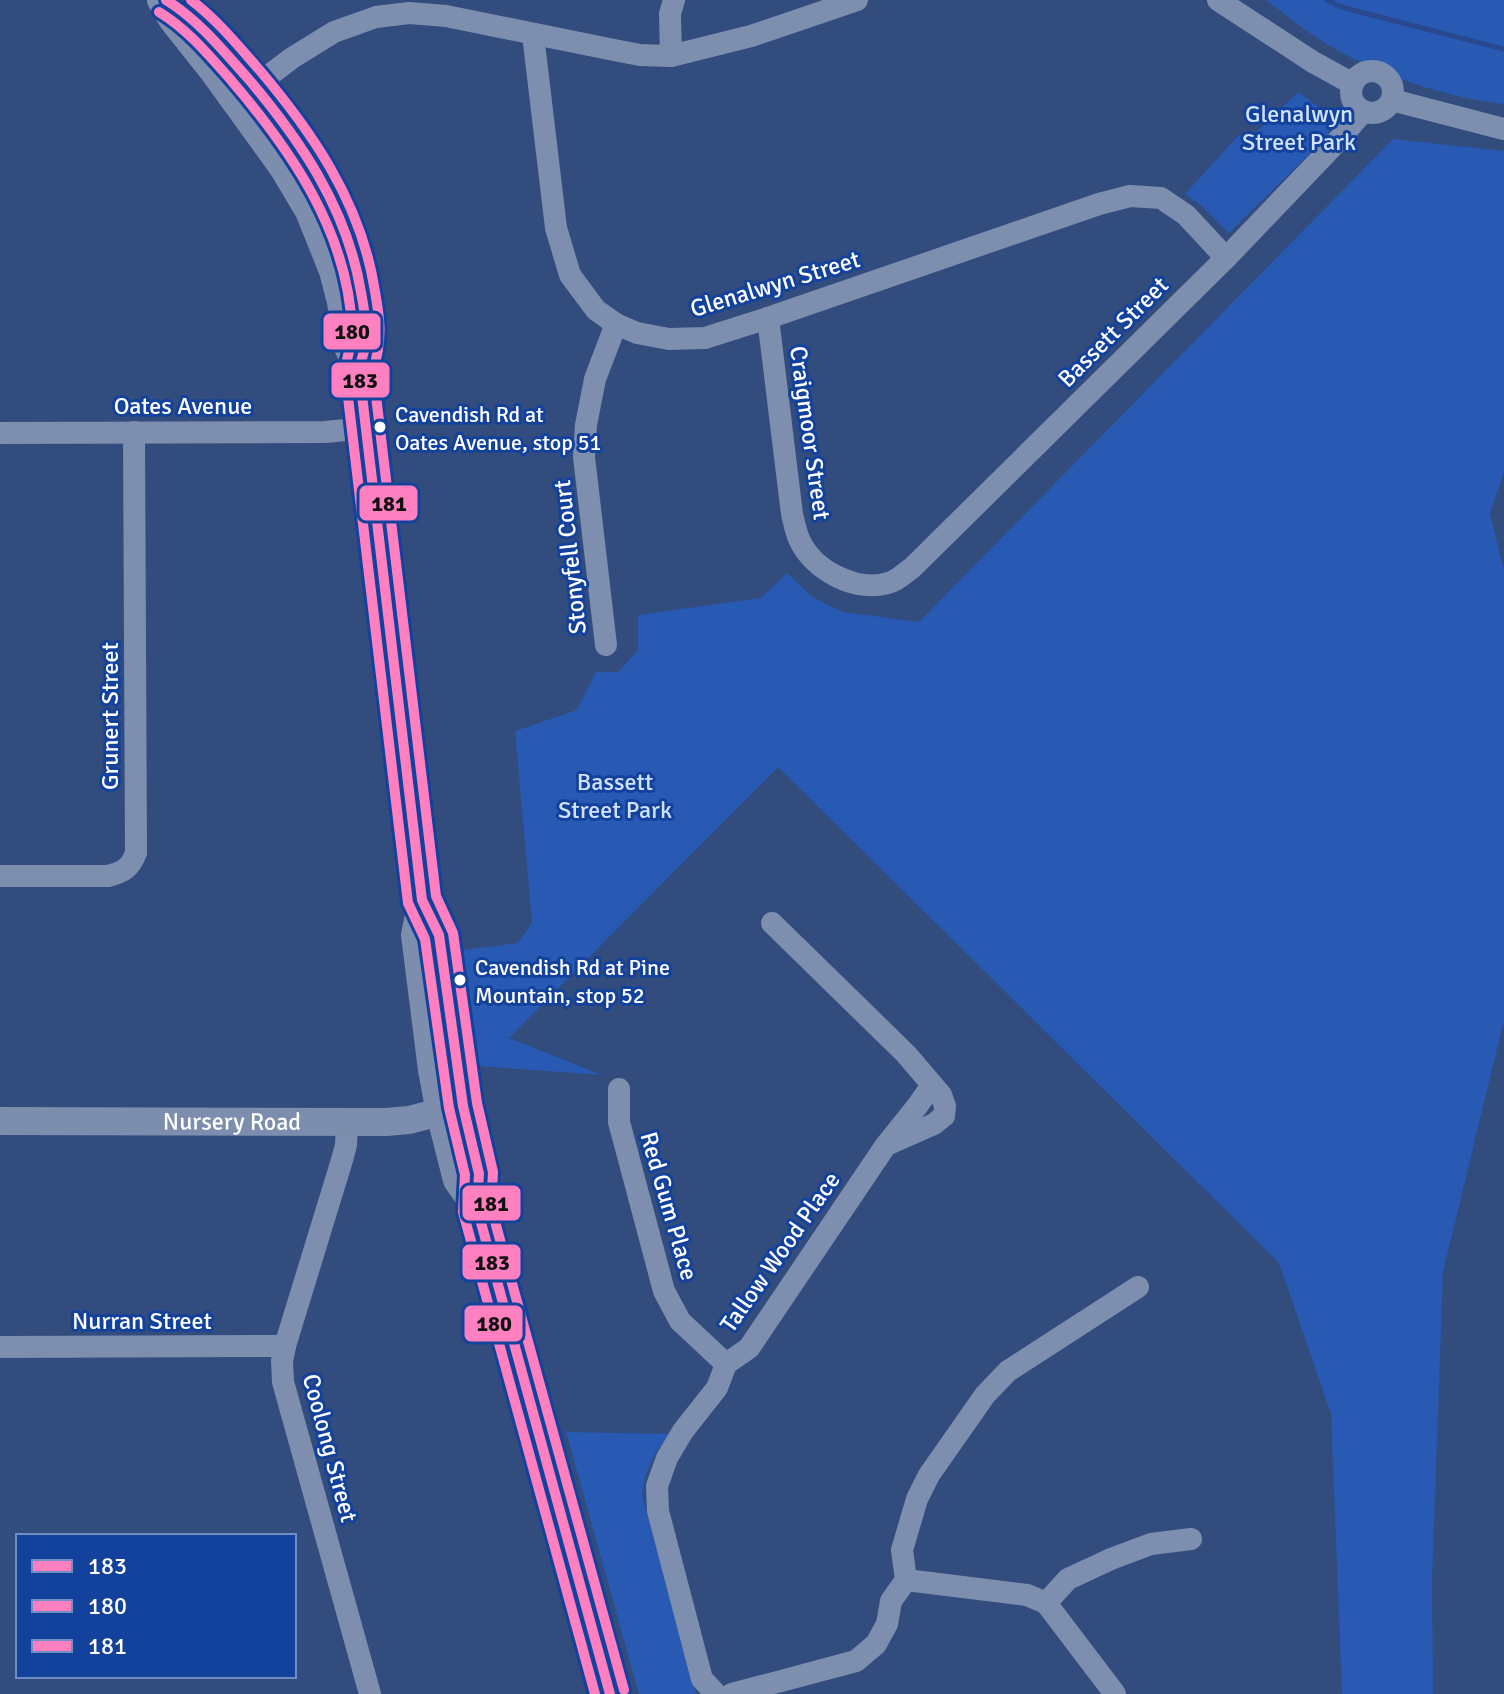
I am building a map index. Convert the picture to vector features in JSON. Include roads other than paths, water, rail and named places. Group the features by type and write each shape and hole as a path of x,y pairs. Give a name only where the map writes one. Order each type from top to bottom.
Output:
{"main road":[{"path":"164,0 195,21 245,94 313,167 335,205 357,268 366,340 359,370 422,900 439,935 457,1180 477,1208 610,1694"},
{"name":"Nursery Road","path":"0,1121 399,1121 452,1110"}],"street":[{"path":"671,56 670,14 674,0"},
{"path":"245,94 292,58 334,32 376,17 425,14 640,55 671,56 751,36 857,0"},
{"path":"1218,0 1313,62 1353,84"},
{"name":"Glenalwyn Street","path":"533,35 556,228 570,275 596,310 616,324 637,333 669,339 705,338 1130,196 1161,198 1186,215 1226,258"},
{"path":"1364,73 1380,73 1392,84 1392,100 1380,112 1363,112 1352,100 1353,84 1364,73"},
{"path":"1392,100 1504,129"},
{"name":"Bassett Street","path":"892,582 912,568 1226,258 1363,112"},
{"name":"Craigmoor Street","path":"768,318 792,514 800,541 815,561 838,578 869,585 892,582"},
{"name":"Stonyfell Court","path":"606,645 584,457 586,425 595,379 616,324"},
{"name":"Oates Avenue","path":"0,433 325,432 366,428"},
{"name":"Grunert Street","path":"0,876 108,876 122,873 131,866 136,853 134,432"},
{"name":"Tallow Wood Place","path":"716,1694 702,1679 658,1511 657,1486 667,1458 683,1431 717,1388 726,1364 749,1348 886,1145 934,1124 944,1116 945,1106 941,1095 906,1054 772,923"},
{"name":"Red Gum Place","path":"619,1089 619,1122 664,1291 680,1321 726,1364"},
{"name":"Coolong Street","path":"347,1122 342,1160 282,1361 283,1382 370,1694"},
{"path":"732,1694 856,1661 876,1644 887,1624 891,1601 906,1580 902,1550 917,1499 929,1475 985,1395 1008,1371 1138,1287"},
{"name":"Nurran Street","path":"0,1347 285,1346"},
{"path":"1046,1603 1068,1579 1111,1559 1151,1544 1191,1539"},
{"path":"906,1580 1027,1595 1046,1603 1115,1694"}],"waterway":[{"path":"1327,0 1341,7 1504,49"}],"place":[{"name":"Cavendish Rd at Oates Avenue, stop 51","path":"380,427"},
{"name":"Cavendish Rd at Pine Mountain, stop 52","path":"460,980"}],"park label":[{"name":"Glenalwyn Street Park","path":"1299,128"},
{"name":"Bassett Street Park","path":"615,796"}]}
